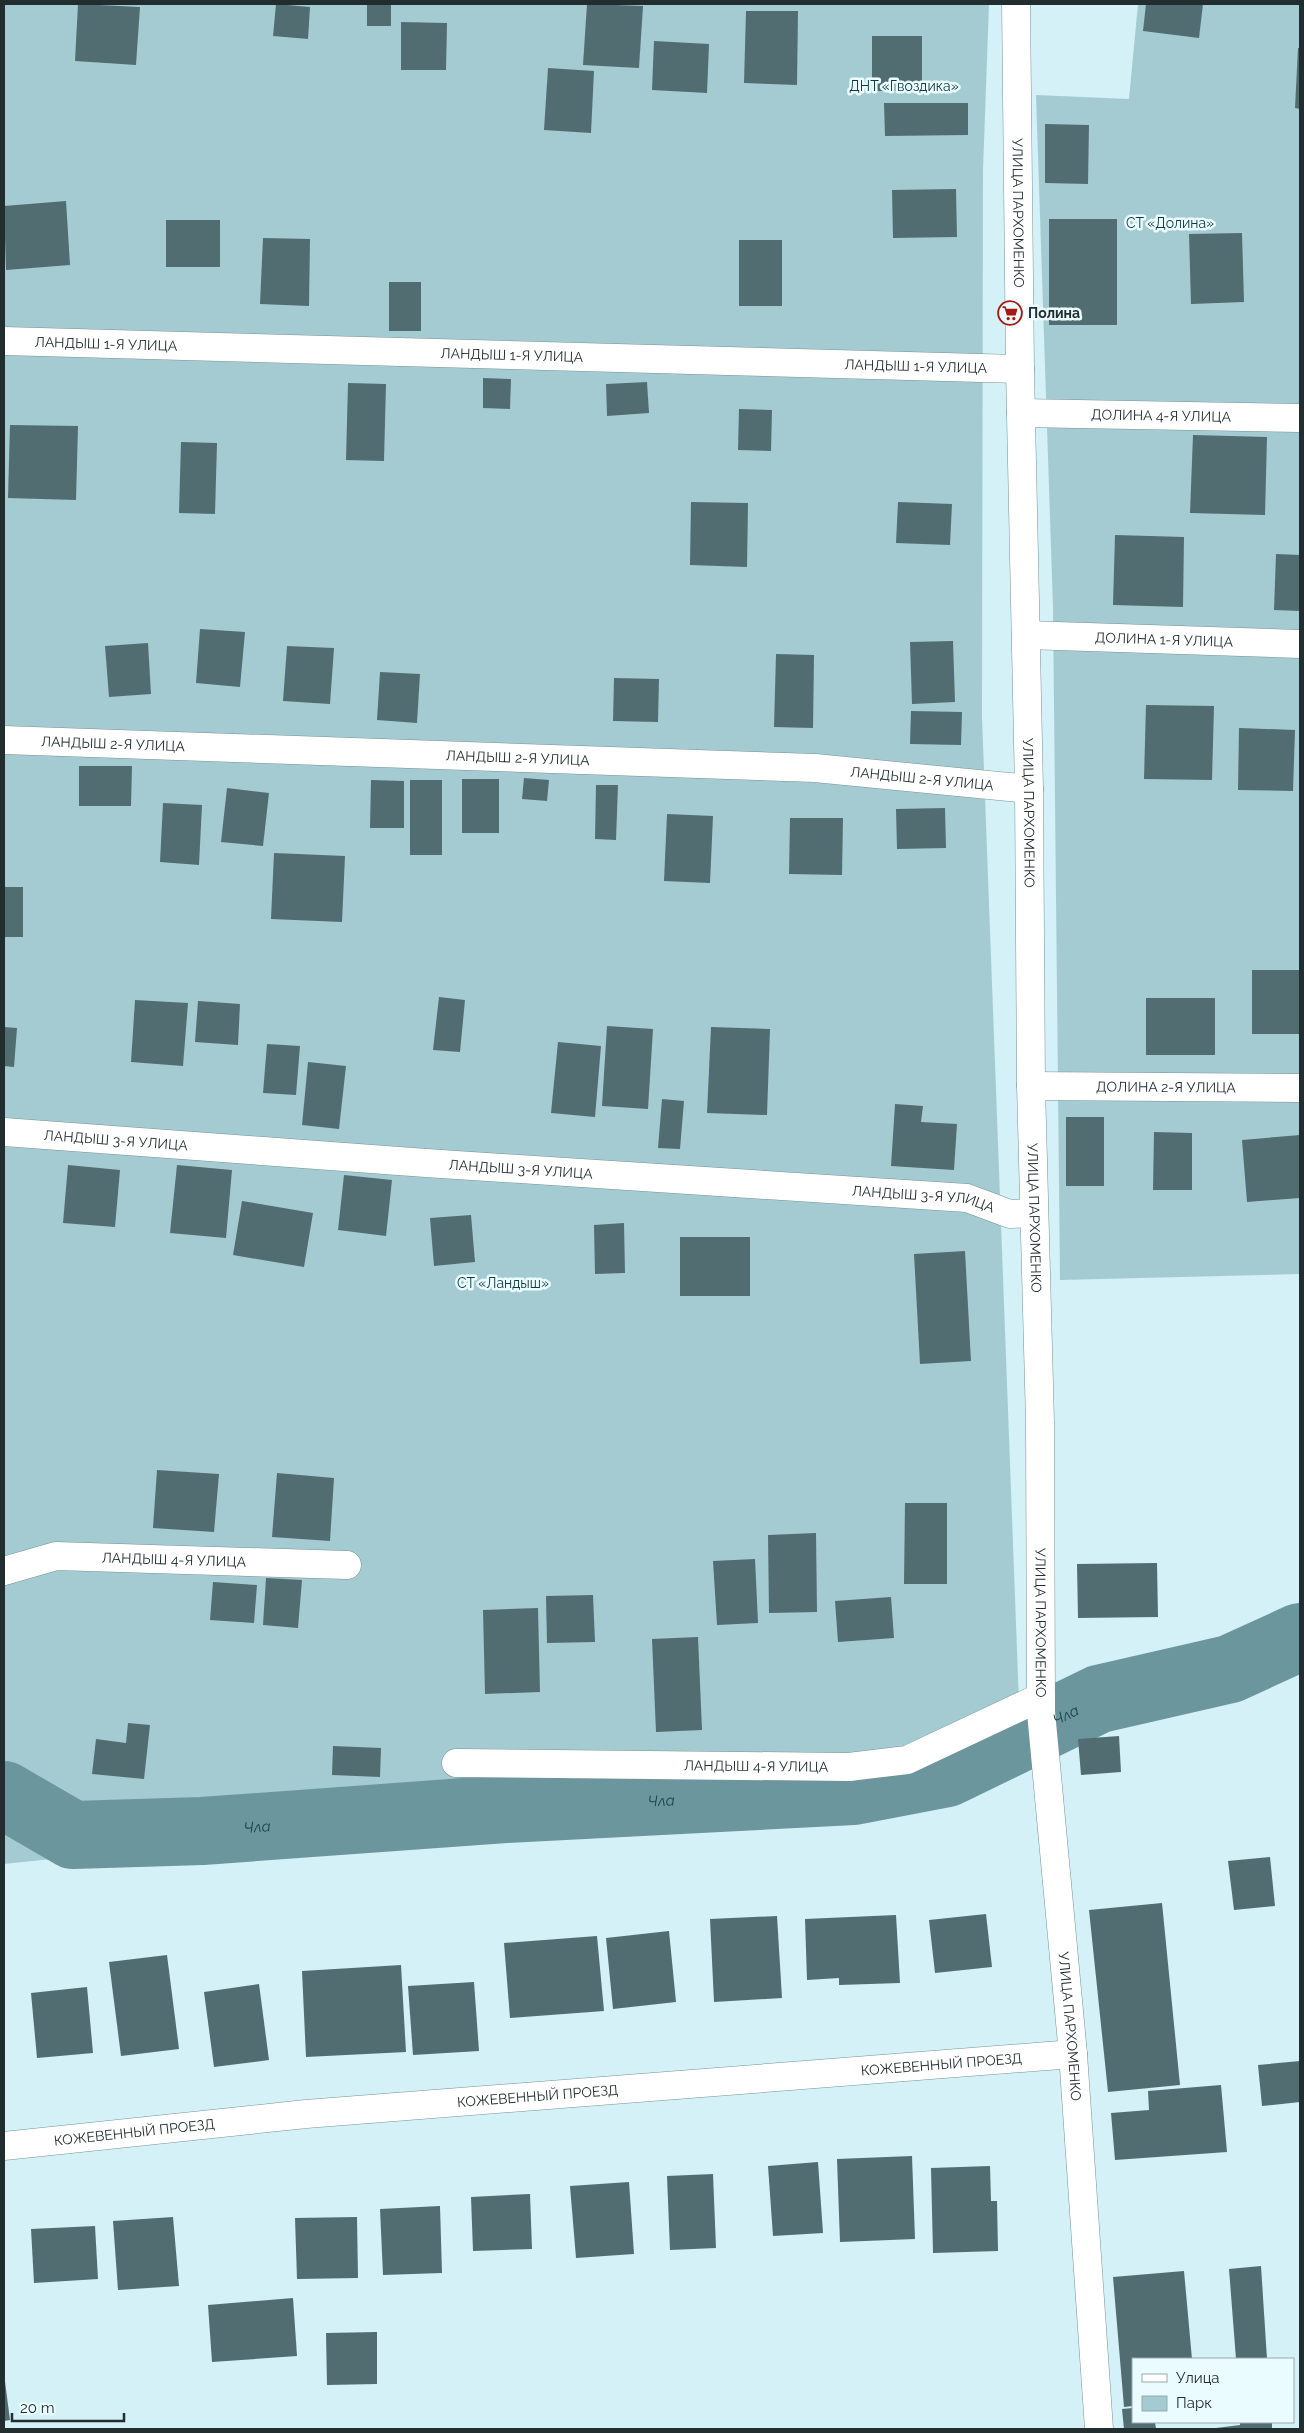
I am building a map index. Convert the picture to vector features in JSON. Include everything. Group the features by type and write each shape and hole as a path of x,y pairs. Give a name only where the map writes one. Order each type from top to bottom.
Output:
{"street":[{"name":"УЛИЦА ПАРХОМЕНКО","path":"1016,4 1020,369 1029,789 1031,1086 1040,1422 1041,1704 1073,2054 1099,2429"},
{"name":"ЛАНДЫШ 1-Я УЛИЦА","path":"4,342 1020,369"},
{"name":"ДОЛИНА 4-Я УЛИЦА","path":"1021,413 1300,418"},
{"name":"ДОЛИНА 1-Я УЛИЦА","path":"1026,635 1300,644"},
{"name":"ЛАНДЫШ 2-Я УЛИЦА","path":"4,740 815,768 1029,789"},
{"name":"ДОЛИНА 2-Я УЛИЦА","path":"1031,1086 1300,1088"},
{"name":"ЛАНДЫШ 3-Я УЛИЦА","path":"4,1132 426,1163 967,1198 1010,1214 1034,1213"},
{"name":"ЛАНДЫШ 4-Я УЛИЦА","path":"4,1571 56,1556 347,1565"},
{"name":"ЛАНДЫШ 4-Я УЛИЦА","path":"456,1763 849,1767 907,1760 1041,1704"},
{"name":"КОЖЕВЕННЫЙ ПРОЕЗД","path":"4,2146 306,2114 1073,2054"}],"green space":[{"name":"СТ «Ландыш»","path":"4,4 989,4 983,170 982,717 1021,1757 558,1782 270,1836 4,1864"},
{"name":"СТ «Долина»","path":"1138,4 1300,4 1300,1274 1060,1280 1053,608 1036,95 1129,99"}],"building":[{"path":"78,4 140,7 136,65 75,61"},
{"path":"276,4 310,7 308,39 273,36"},
{"path":"367,4 391,4 391,26 367,26"},
{"path":"587,4 643,6 639,68 583,65"},
{"path":"1146,4 1203,4 1199,38 1143,31"},
{"path":"746,11 798,11 797,85 744,83"},
{"path":"401,22 447,23 446,70 401,70"},
{"path":"872,36 922,36 922,91 872,91"},
{"path":"654,41 709,44 707,93 652,90"},
{"path":"1298,48 1300,48 1300,109 1295,108"},
{"path":"548,68 594,71 591,133 544,130"},
{"path":"884,103 968,103 968,135 885,136"},
{"path":"1045,124 1089,125 1088,184 1045,183"},
{"path":"956,189 957,237 893,238 892,190"},
{"path":"66,201 70,265 6,270 4,206"},
{"path":"1049,219 1117,219 1117,325 1049,325"},
{"path":"166,220 220,220 220,267 166,267"},
{"path":"1242,233 1244,302 1191,304 1189,234"},
{"path":"263,238 310,239 309,306 260,304"},
{"path":"739,240 782,240 782,306 739,306"},
{"path":"389,282 421,282 421,331 389,331"},
{"path":"483,378 511,379 510,409 483,408"},
{"path":"647,382 649,413 607,416 606,384"},
{"path":"348,383 386,384 384,461 346,460"},
{"path":"739,409 772,410 771,451 738,450"},
{"path":"10,425 78,426 76,500 8,498"},
{"path":"1193,435 1267,437 1265,515 1190,513"},
{"path":"181,442 217,443 215,514 179,513"},
{"path":"691,502 748,503 747,567 690,565"},
{"path":"898,502 952,504 950,545 896,543"},
{"path":"1115,535 1184,537 1183,607 1113,605"},
{"path":"1276,554 1300,555 1300,611 1274,610"},
{"path":"200,629 245,632 240,687 196,683"},
{"path":"953,641 955,702 912,704 910,642"},
{"path":"148,643 151,694 109,697 105,646"},
{"path":"287,646 334,648 330,704 283,701"},
{"path":"776,654 814,655 813,728 774,727"},
{"path":"380,672 420,674 417,723 377,720"},
{"path":"614,678 659,679 658,722 613,721"},
{"path":"1146,705 1214,706 1212,780 1144,779"},
{"path":"911,711 962,712 961,745 910,744"},
{"path":"1239,728 1295,730 1293,791 1238,790"},
{"path":"79,766 132,766 131,806 79,806"},
{"path":"524,778 549,780 547,801 522,799"},
{"path":"462,779 499,779 499,833 462,833"},
{"path":"371,780 404,781 404,828 370,828"},
{"path":"410,780 442,780 442,855 410,855"},
{"path":"596,785 618,785 616,840 595,839"},
{"path":"227,788 269,793 263,846 221,842"},
{"path":"163,803 202,805 199,865 160,862"},
{"path":"945,808 946,848 897,849 896,809"},
{"path":"667,814 713,816 710,883 664,881"},
{"path":"790,818 843,818 842,875 789,874"},
{"path":"274,853 345,856 342,922 271,919"},
{"path":"4,887 23,887 23,937 4,937"},
{"path":"1252,970 1300,970 1300,1034 1252,1034"},
{"path":"439,997 465,1000 460,1052 433,1050"},
{"path":"1146,998 1215,998 1215,1055 1146,1055"},
{"path":"135,1000 188,1003 183,1066 131,1062"},
{"path":"198,1001 240,1004 238,1045 195,1042"},
{"path":"607,1026 653,1029 648,1109 602,1106"},
{"path":"4,1027 17,1028 14,1067 4,1066"},
{"path":"711,1027 770,1029 767,1115 707,1113"},
{"path":"558,1042 601,1046 595,1117 551,1113"},
{"path":"267,1044 300,1046 296,1095 263,1093"},
{"path":"308,1062 346,1066 339,1129 302,1125"},
{"path":"662,1099 684,1101 680,1149 658,1148"},
{"path":"895,1104 923,1106 921,1122 957,1124 954,1170 891,1166"},
{"path":"1066,1117 1104,1117 1104,1186 1066,1186"},
{"path":"1154,1132 1192,1133 1192,1190 1153,1190"},
{"path":"1300,1135 1300,1198 1247,1202 1242,1140"},
{"path":"68,1165 120,1170 115,1227 63,1223"},
{"path":"177,1165 232,1170 226,1238 170,1233"},
{"path":"344,1175 392,1180 386,1236 338,1230"},
{"path":"242,1201 313,1213 304,1267 233,1255"},
{"path":"471,1215 475,1262 434,1266 430,1218"},
{"path":"624,1223 625,1273 595,1274 594,1225"},
{"path":"680,1237 750,1237 750,1296 680,1296"},
{"path":"965,1251 971,1361 920,1364 914,1254"},
{"path":"157,1470 219,1474 214,1532 153,1528"},
{"path":"277,1473 334,1478 330,1541 272,1537"},
{"path":"905,1503 947,1503 947,1584 904,1584"},
{"path":"816,1533 817,1612 769,1613 768,1535"},
{"path":"755,1559 758,1623 717,1625 713,1561"},
{"path":"1157,1563 1158,1617 1078,1618 1077,1564"},
{"path":"266,1578 302,1580 298,1628 263,1625"},
{"path":"213,1582 257,1585 254,1623 210,1620"},
{"path":"593,1595 595,1642 547,1643 546,1596"},
{"path":"891,1597 894,1638 838,1642 835,1601"},
{"path":"538,1608 540,1692 485,1694 483,1610"},
{"path":"698,1637 702,1730 656,1732 652,1639"},
{"path":"128,1723 150,1725 144,1779 92,1774 96,1739 126,1743"},
{"path":"1119,1736 1121,1772 1081,1775 1078,1739"},
{"path":"333,1746 381,1748 380,1777 332,1775"},
{"path":"1270,1857 1275,1906 1234,1910 1228,1861"},
{"path":"1162,1903 1180,2085 1108,2092 1089,1910"},
{"path":"986,1914 992,1967 935,1973 929,1920"},
{"path":"896,1915 900,1983 839,1985 839,1978 807,1980 805,1919"},
{"path":"777,1916 782,1998 714,2002 710,1919"},
{"path":"669,1931 676,2002 613,2009 606,1938"},
{"path":"597,1936 604,2011 510,2018 504,1943"},
{"path":"167,1955 179,2049 121,2056 109,1962"},
{"path":"401,1965 406,2052 306,2057 302,1971"},
{"path":"474,1982 479,2051 413,2055 408,1986"},
{"path":"259,1984 269,2060 214,2067 204,1992"},
{"path":"87,1987 93,2053 37,2058 31,1993"},
{"path":"1300,2061 1300,2102 1262,2106 1258,2065"},
{"path":"1221,2085 1227,2152 1115,2160 1111,2113 1149,2110 1148,2091"},
{"path":"912,2156 915,2239 840,2242 837,2159"},
{"path":"818,2162 823,2233 773,2236 768,2166"},
{"path":"990,2166 991,2201 997,2201 998,2251 933,2253 931,2168"},
{"path":"713,2174 716,2248 670,2250 667,2176"},
{"path":"629,2182 634,2254 576,2258 570,2186"},
{"path":"530,2194 532,2249 473,2251 471,2197"},
{"path":"440,2206 442,2273 383,2275 380,2209"},
{"path":"173,2217 179,2286 118,2290 113,2221"},
{"path":"357,2217 358,2278 297,2279 295,2218"},
{"path":"95,2226 98,2279 34,2283 31,2229"},
{"path":"1261,2266 1267,2358 1236,2358 1229,2269"},
{"path":"1184,2271 1192,2358 1132,2358 1132,2406 1124,2407 1113,2277"},
{"path":"293,2298 297,2356 212,2362 208,2305"},
{"path":"377,2332 377,2384 327,2385 326,2333"},
{"path":"4,2374 10,2420 4,2421"},
{"path":"1132,2408 1132,2423 1155,2423 1156,2429 1124,2429 1122,2409"},
{"path":"1240,2423 1272,2423 1272,2429 1208,2429 1240,2425"}],"waterway":[{"name":"Чла","path":"4,1795 73,1835 202,1831 505,1809 853,1791 947,1773 1099,1699 1230,1669 1300,1637"}],"place":[{"name":"Полина","path":"1010,313"}],"park label":[{"name":"ДНТ «Гвоздика»","path":"904,86"}]}
